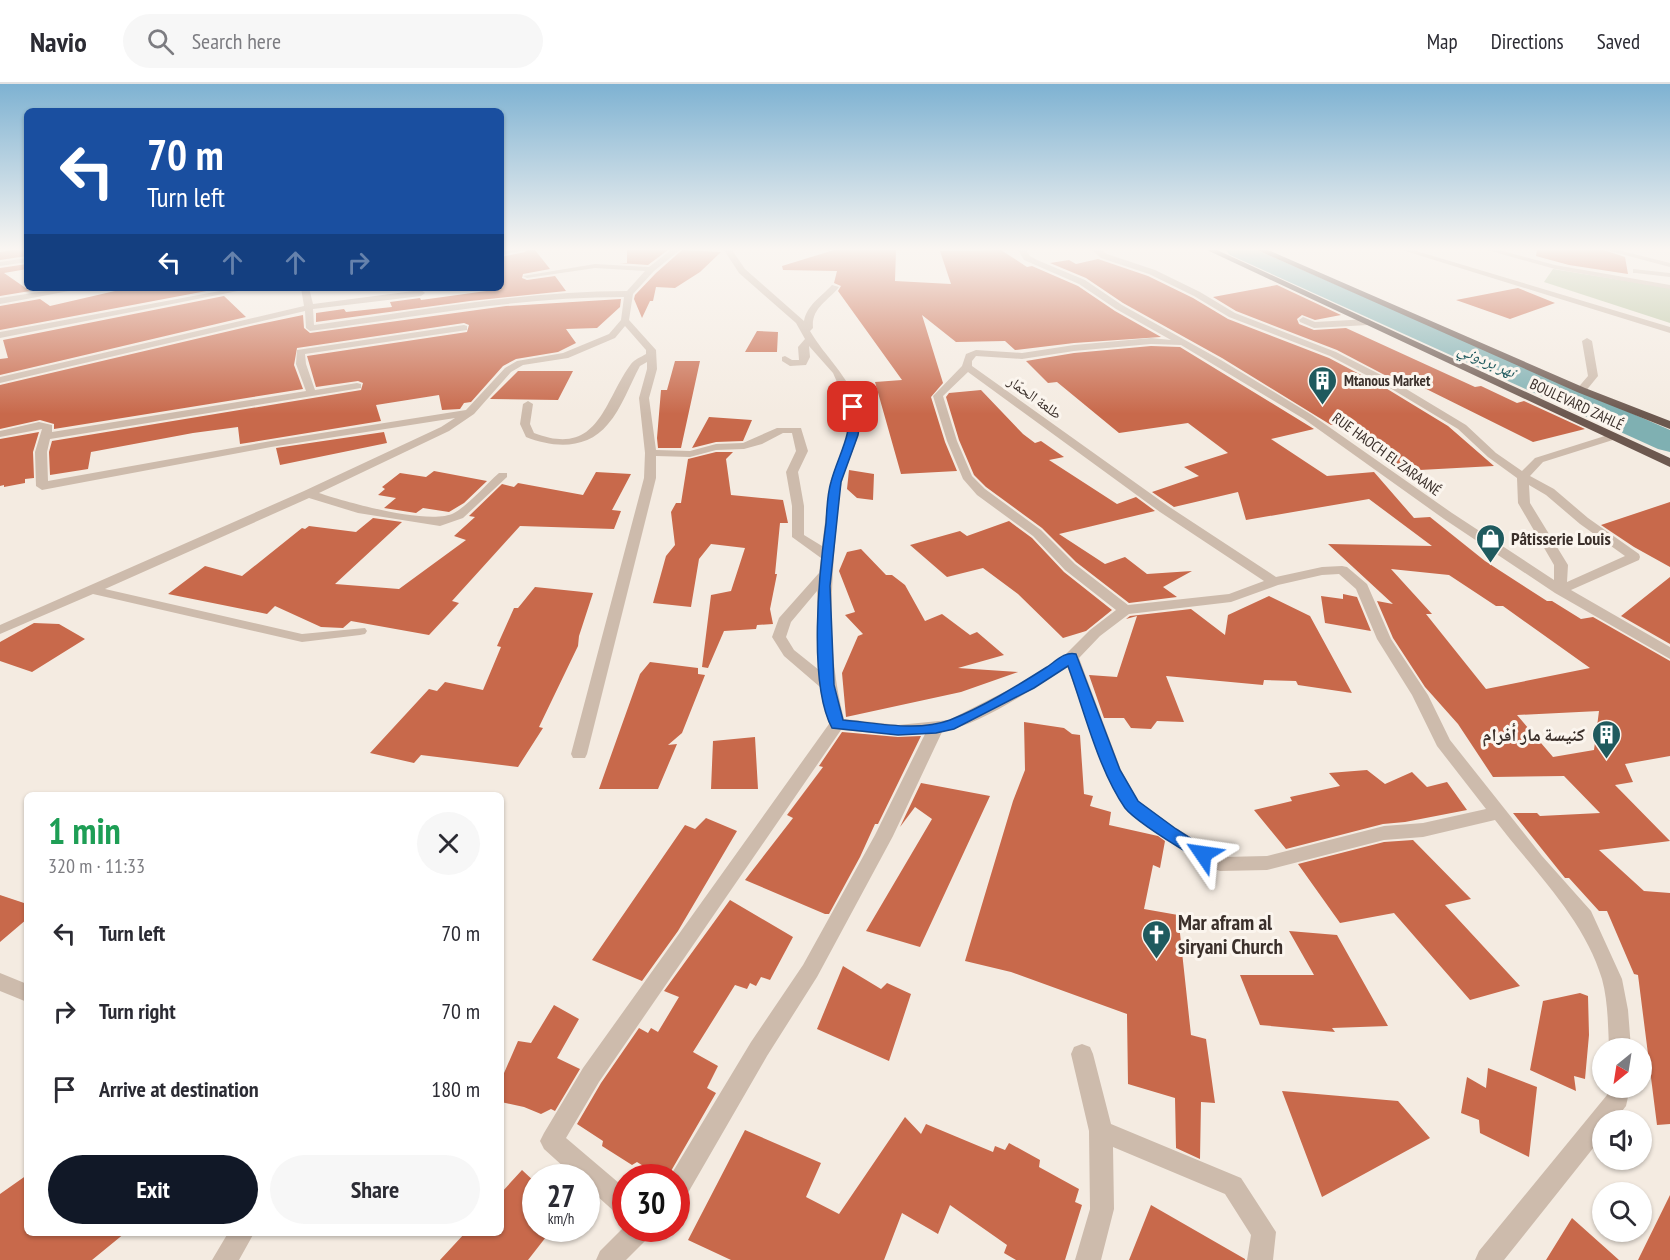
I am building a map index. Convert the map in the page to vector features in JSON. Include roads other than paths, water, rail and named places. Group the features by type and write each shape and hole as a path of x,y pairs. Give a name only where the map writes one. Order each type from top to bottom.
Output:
{"highway":[{"name":"BOULEVARD ZAHLÉ","path":"1349,305 1368,322 1670,463"},
{"name":"BOULEVARD ZAHLÉ","path":"1365,305 1670,425"}],"street":[{"path":"0,334 158,305"},
{"path":"0,380 323,305"},
{"path":"421,305 421,314"},
{"path":"309,307 310,328 493,305"},
{"path":"0,630 308,494 446,429 470,412 508,370 520,363 565,356 598,344 612,336 625,320 627,305"},
{"path":"612,1193 552,1140 591,1075 837,724 827,685 823,615 825,574 836,482 853,435 855,422 853,407 837,372 816,350 800,322 780,305"},
{"path":"785,359 790,363 803,363 806,357 803,347 807,335 807,320 809,313 817,305"},
{"name":"RUE HAOCH EL ZARAANÉ","path":"1116,305 1317,423 1448,516 1560,590 1645,637 1670,654"},
{"path":"1214,305 1232,315 1333,354 1389,383 1462,427 1492,455 1523,477 1550,492 1584,521 1634,557 1560,590 1561,565 1524,502 1523,477 1539,460 1612,437"},
{"path":"1592,305 1670,330"},
{"path":"579,754 650,478 651,453 644,399 652,369 651,350 625,320"},
{"path":"1303,320 1314,325 1368,322"},
{"path":"312,394 301,364 300,352 464,328"},
{"name":"طلعة الحمّار","path":"1184,343 1151,341 1074,348 1022,356 976,353 969,355 966,360 967,367 1164,509 1274,582"},
{"path":"1581,390 1593,376 1587,342"},
{"path":"528,404 525,424 531,435 548,442 570,442 604,423 636,364 651,355"},
{"path":"967,367 938,396 952,441 967,477 981,492 1038,533 1070,567 1125,610"},
{"path":"47,436 357,386"},
{"path":"0,434 39,425 48,427 41,452 42,486 271,444 470,412"},
{"path":"651,453 690,454 716,447 744,446 758,442 781,430 797,430 802,451 792,472 798,506 798,537 815,546 827,557"},
{"path":"308,494 358,509 440,522 459,515 503,475"},
{"path":"837,724 898,730 936,728 954,724 1029,685 1071,657 1095,633 1125,610 1231,598 1274,582 1335,569 1342,570 1362,587 1384,639 1420,695 1443,742 1536,861 1584,917 1612,979 1618,1010 1619,1038"},
{"path":"825,574 784,621 779,637 789,654 827,685"},
{"path":"93,590 302,638 360,631"},
{"path":"1071,657 1113,770 1132,805 1170,834 1220,864 1267,863 1384,833 1423,830 1499,813"},
{"path":"690,1165 759,1049 810,971 884,837 936,728"},
{"path":"0,982 24,992"},
{"path":"1082,1054 1101,1131 1102,1209 1088,1260"},
{"path":"1488,1260 1618,1098"},
{"path":"1101,1131 1233,1186 1264,1232 1260,1260"},
{"path":"225,1260 240,1236"},
{"path":"609,1260 626,1242"}],"waterway":[{"name":"نهر بردوني","path":"1361,305 1670,442"}],"place":[{"name":"Mtanous Market","path":"1323,406"},
{"name":"Pâtisserie Louis","path":"1490,564"},
{"name":"كنيسة مار أفرام","path":"1606,760"},
{"name":"Mar afram al siryani Church","path":"1157,960"}]}
